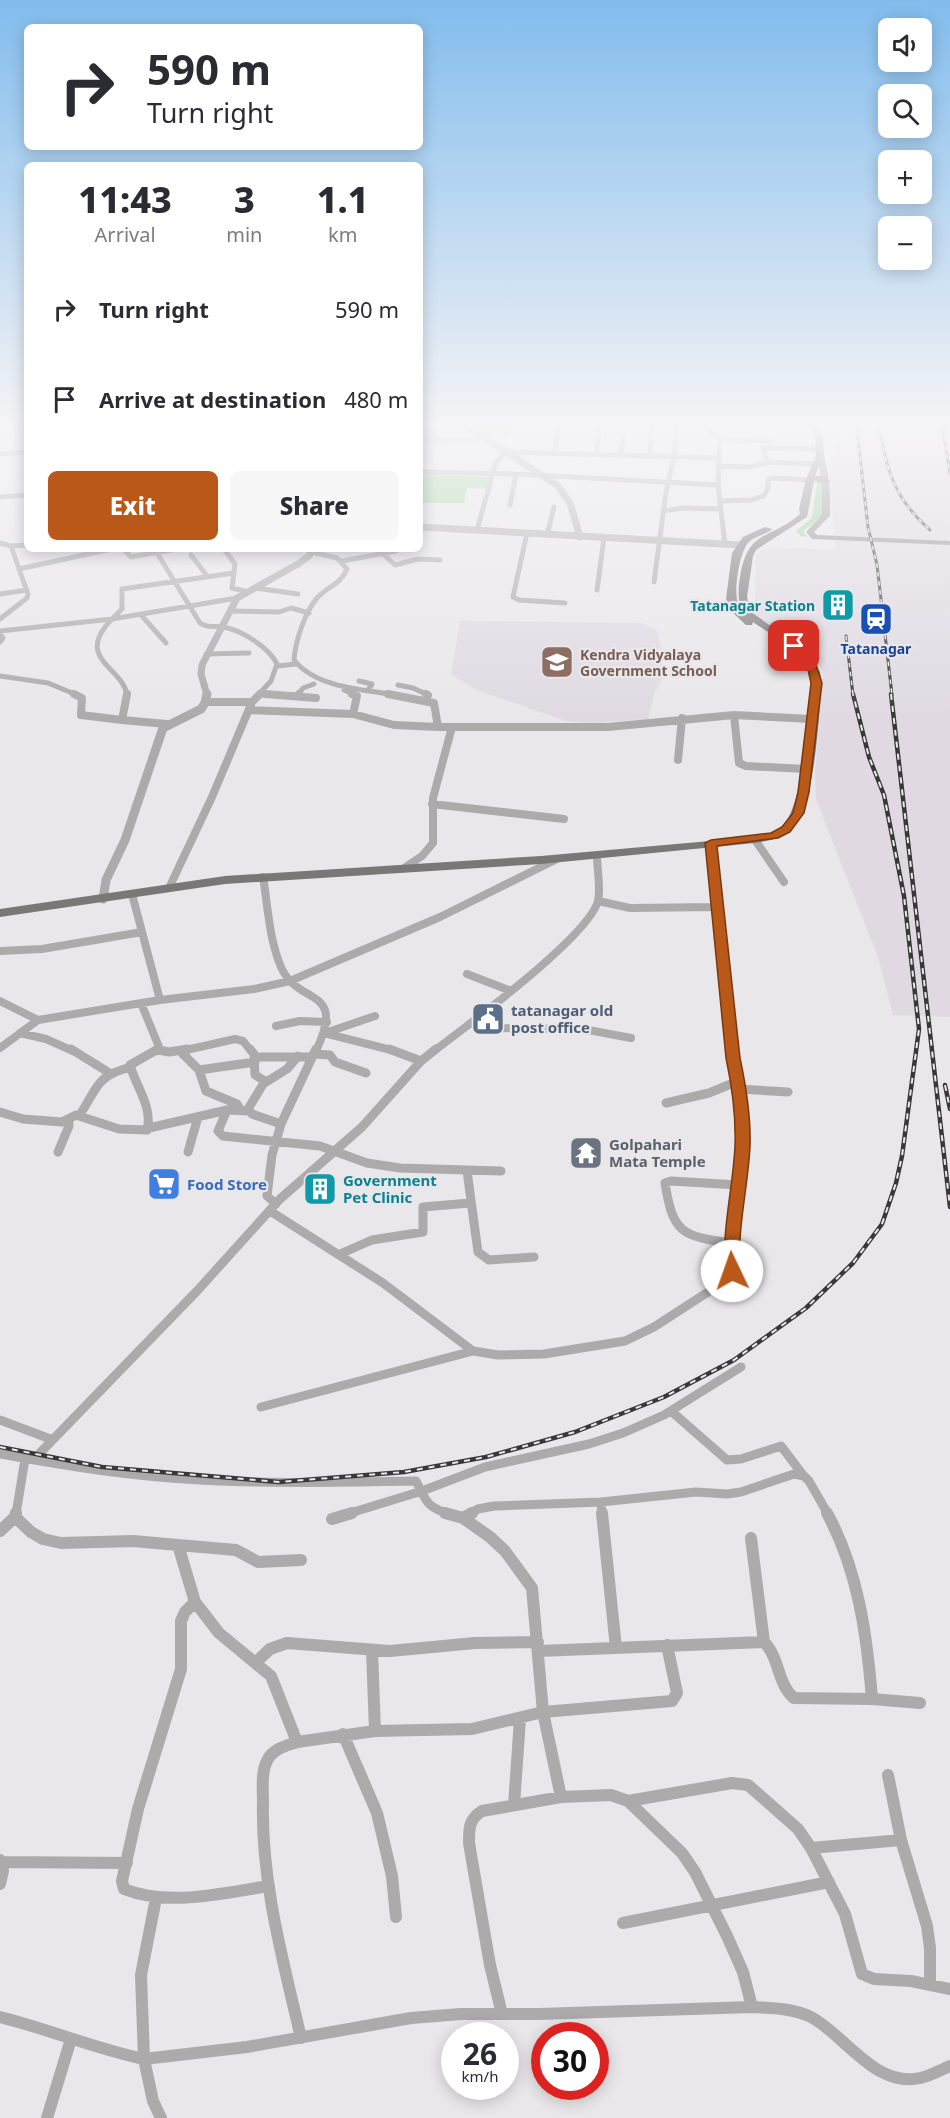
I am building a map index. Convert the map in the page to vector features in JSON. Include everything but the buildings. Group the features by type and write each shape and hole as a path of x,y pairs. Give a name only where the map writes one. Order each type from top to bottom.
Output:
{"main road":[{"path":"778,636 746,621 733,608 732,592 737,553 741,545 746,539 788,520"},
{"path":"0,913 225,880 597,855 755,840 786,830 794,821 804,792 816,683 815,672 803,654 753,618 744,607 742,597 748,556 759,542 799,520"},
{"path":"822,520 810,532 815,537 950,543"}],"street":[{"path":"477,530 480,520"},
{"path":"547,535 551,520"},
{"path":"576,520 580,537"},
{"path":"654,582 662,520"},
{"path":"722,520 726,545"},
{"path":"423,527 741,545"},
{"path":"527,533 513,597 519,600 565,603"},
{"path":"597,590 604,538"},
{"path":"0,543 11,546 24,545"},
{"path":"0,619 27,598 27,590 11,546"},
{"path":"19,569 97,552"},
{"path":"126,552 131,557 158,553 169,566 173,580 190,608 206,627 222,626 268,651 276,660 277,666 271,681 252,702 206,812 169,888"},
{"path":"226,552 235,564 232,588 298,594"},
{"path":"0,642 3,638 0,632 142,616 237,598 298,564 310,552"},
{"path":"319,552 342,561 347,569 346,574 319,594 295,649 296,664 305,671 331,682 426,699 434,704 438,727"},
{"path":"342,561 389,552"},
{"path":"382,553 395,565 418,560 440,560"},
{"path":"191,555 207,576"},
{"path":"122,720 128,691 119,678 105,666 98,642 104,627 122,609 122,589 234,573"},
{"path":"0,594 27,590"},
{"path":"103,899 106,880 125,840 163,728 167,724 194,713 206,702 207,693 200,674 206,654 237,598"},
{"path":"230,611 279,612 291,608 309,613"},
{"path":"142,616 166,643"},
{"path":"206,654 249,654"},
{"path":"277,666 296,664"},
{"path":"0,676 64,688 81,698 81,715 167,724"},
{"path":"360,681 372,684 368,690"},
{"path":"331,682 340,689 356,694 352,714"},
{"path":"297,696 303,688 314,684"},
{"path":"398,685 412,687 425,693 428,695 426,699"},
{"path":"259,693 316,698"},
{"path":"206,702 252,702"},
{"path":"249,710 352,714 394,725 438,727 608,727 682,718 734,715 811,719"},
{"path":"734,715 739,763 746,766 806,769"},
{"path":"678,760 682,718"},
{"path":"404,868 422,856 433,843 432,804 453,727"},
{"path":"432,804 564,819"},
{"path":"755,840 784,882"},
{"path":"263,878 273,943 283,973 290,981 322,1002 326,1009 327,1022 324,1033 280,1124 275,1140 271,1178 267,1192 273,1208 401,1295 459,1343 473,1351 498,1355 544,1354 625,1341 654,1328 725,1281 732,1271 731,1243 742,1145 738,1085 716,907 711,843"},
{"path":"26,1459 37,1456 53,1440 134,1358 273,1208 362,1127 421,1061 511,991 571,937 587,920 597,901 597,855"},
{"path":"0,1048 38,1020 160,1000 220,994 290,981 440,917 535,872 558,858"},
{"path":"132,894 160,1000"},
{"path":"597,901 630,908 716,907"},
{"path":"0,951 42,949 142,932"},
{"path":"467,974 511,991"},
{"path":"0,1001 38,1020"},
{"path":"141,1003 158,1050"},
{"path":"324,1033 346,1029 363,1019 375,1017"},
{"path":"276,1026 300,1021 327,1022"},
{"path":"471,1023 487,1028 583,1029 631,1038"},
{"path":"20,1033 51,1038 108,1072"},
{"path":"324,1033 378,1046 421,1061"},
{"path":"148,1128 147,1110 131,1067 132,1062 158,1050 169,1054 181,1052 233,1037 243,1041 255,1059 255,1073 264,1079 263,1084"},
{"path":"181,1052 199,1070 200,1083 205,1092 280,1124"},
{"path":"199,1070 255,1059 330,1055 335,1062 366,1073"},
{"path":"244,1110 263,1084 287,1070 298,1056"},
{"path":"80,1116 100,1078 108,1072 131,1067"},
{"path":"666,1104 738,1085 788,1092"},
{"path":"64,1122 72,1115 100,1124 140,1131 227,1110 244,1110"},
{"path":"227,1110 218,1131 220,1135 275,1140 336,1150 364,1162 386,1167 501,1171"},
{"path":"0,1113 23,1119 69,1123 58,1152"},
{"path":"188,1152 198,1117"},
{"path":"467,1171 478,1252 483,1258 497,1260 534,1257"},
{"path":"731,1243 691,1238 678,1229 665,1183 672,1181 738,1185"},
{"path":"340,1254 364,1240 423,1232 423,1207 470,1203"},
{"path":"261,1407 473,1351"},
{"path":"332,1519 422,1491 485,1467 589,1444 623,1432 671,1411 741,1367"},
{"path":"671,1411 727,1460 740,1459 781,1446 804,1476 830,1516 844,1550 865,1630 872,1699"},
{"path":"0,1420 53,1440"},
{"path":"0,1454 132,1475 198,1480 284,1483 416,1481 428,1505 435,1510 463,1518 490,1537 526,1578 534,1596 534,1622 539,1646 543,1712 561,1797"},
{"path":"0,1531 15,1517 26,1459"},
{"path":"463,1518 478,1509 494,1506 601,1502 696,1492 741,1492 794,1474 804,1476"},
{"path":"601,1502 616,1648"},
{"path":"15,1517 31,1532 44,1539 61,1543 133,1540 236,1550 258,1562 300,1560"},
{"path":"751,1538 764,1642 773,1652 789,1696 801,1699 872,1699 920,1703"},
{"path":"178,1545 195,1602 219,1633 271,1676 297,1742"},
{"path":"195,1602 180,1621 181,1668 148,1775 122,1881 124,1889 132,1894 156,1898 197,1896 269,1886"},
{"path":"256,1662 268,1650 287,1643 372,1651 475,1643 616,1648 764,1642"},
{"path":"301,2038 269,1886 262,1817 265,1766 269,1756 278,1749 297,1742 343,1734 472,1729 543,1712 672,1701 677,1693 667,1645"},
{"path":"372,1651 375,1731"},
{"path":"514,1805 520,1719"},
{"path":"343,1734 377,1813 386,1844 396,1917"},
{"path":"888,1775 901,1840 927,1926 930,1948 930,1984"},
{"path":"502,2014 469,1843 470,1825 474,1816 482,1811 561,1797 602,1794 628,1801 732,1783 748,1785 798,1829 811,1848 845,1914 862,1974 874,1979 930,1984 950,1989"},
{"path":"628,1801 682,1853 695,1872 743,1972 752,2007"},
{"path":"811,1848 901,1840"},
{"path":"0,1884 3,1871 1,1861 127,1863"},
{"path":"623,1923 829,1882"},
{"path":"156,1898 141,1975 144,2059 153,2101 161,2118"},
{"path":"0,2017 37,2026 106,2051 144,2059 301,2038 411,2018 752,2007 794,2011 811,2018 871,2064 900,2078 916,2079 950,2066"},
{"path":"47,2118 71,2039"}],"shaded area":[{"path":"833,520 950,520 950,537 946,537 950,541 950,1017 893,1015 878,957 816,799 815,774 823,670 814,655 755,615 756,555 762,550 773,548 835,550"},
{"name":"Kendra Vidyalaya Government School","path":"460,621 641,623 657,630 661,649 662,679 654,694 648,719 594,723 566,721 477,690 451,675"}],"green space":[{"path":"810,520 818,520 803,531 807,537 801,536 796,531"}],"railway":[{"path":"867,520 877,565 892,695"},
{"path":"919,520 930,530"},
{"path":"846,636 853,695"},
{"path":"0,1447 102,1467 279,1482 404,1472 486,1457 575,1432 664,1397 734,1360 806,1308 853,1263 882,1224 896,1183 902,1156 919,1029 904,896 884,795 869,757 853,694"},
{"path":"891,694 950,1207"},
{"path":"945,1085 950,1109"}],"place":[{"name":"Tatanagar Station","path":"838,605"},
{"name":"Tatanagar","path":"876,619"},
{"name":"Kendra Vidyalaya Government School","path":"557,662"},
{"name":"tatanagar old post office","path":"488,1019"},
{"name":"Golpahari Mata Temple","path":"586,1153"},
{"name":"Food Store","path":"164,1184"},
{"name":"Government Pet Clinic","path":"320,1189"}],"route":[{"path":"732,1271 730,1254 742,1145 739,1089 733,1058 711,843 755,840 773,836 786,830 798,813 804,792 816,683 815,672 811,664 794,646"}]}
